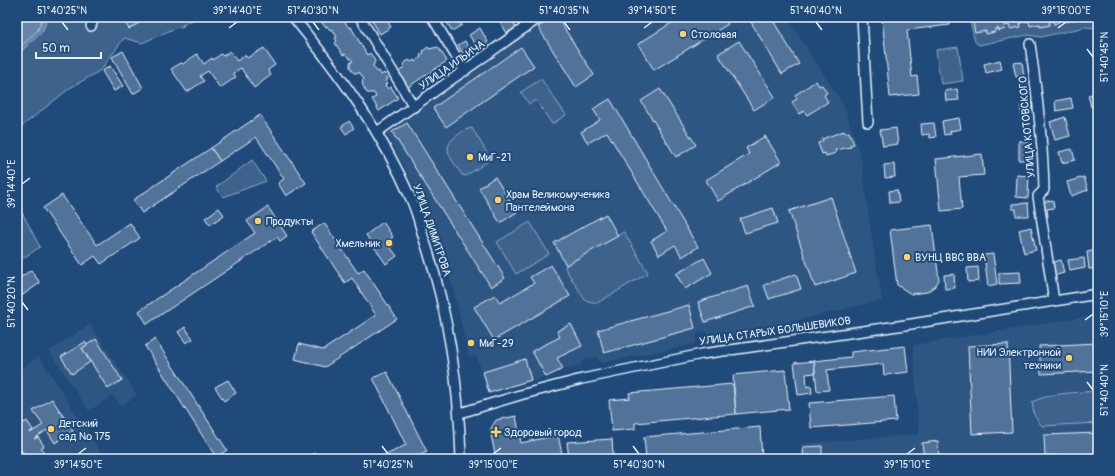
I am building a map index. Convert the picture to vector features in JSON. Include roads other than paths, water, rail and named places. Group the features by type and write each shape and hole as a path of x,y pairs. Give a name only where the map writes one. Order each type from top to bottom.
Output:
{"street":[{"path":"91,26 94,17"},
{"name":"УЛИЦА ДИМИТРОВА","path":"293,17 328,59 377,132 412,200 434,268 455,366 460,413 462,459"},
{"path":"360,17 414,107"},
{"path":"432,17 465,71"},
{"path":"520,17 527,27"},
{"name":"УЛИЦА ИЛЬИЧА","path":"377,132 540,17"},
{"path":"862,17 868,122"},
{"name":"УЛИЦА КОТОВСКОГО","path":"1030,44 1043,155 1044,190 1038,196 1038,205 1046,244 1054,301"},
{"name":"УЛИЦА СТАРЫХ БОЛЬШЕВИКОВ","path":"460,413 520,395 702,354 1098,294"}],"water":[{"path":"17,17 48,17 42,32 17,55"}],"place":[{"name":"Столовая","path":"683,34"},
{"name":"МиГ-21","path":"470,157"},
{"name":"Храм Великомученика Пантелеймона","path":"498,200"},
{"name":"Продукты","path":"258,221"},
{"name":"Хмельник","path":"389,243"},
{"name":"ВУНЦ ВВС ВВА","path":"907,257"},
{"name":"МиГ-29","path":"471,343"},
{"name":"НИИ Электронной техники","path":"1069,358"},
{"name":"Детский сад № 175","path":"51,429"},
{"name":"Здоровый город","path":"496,432"}]}
